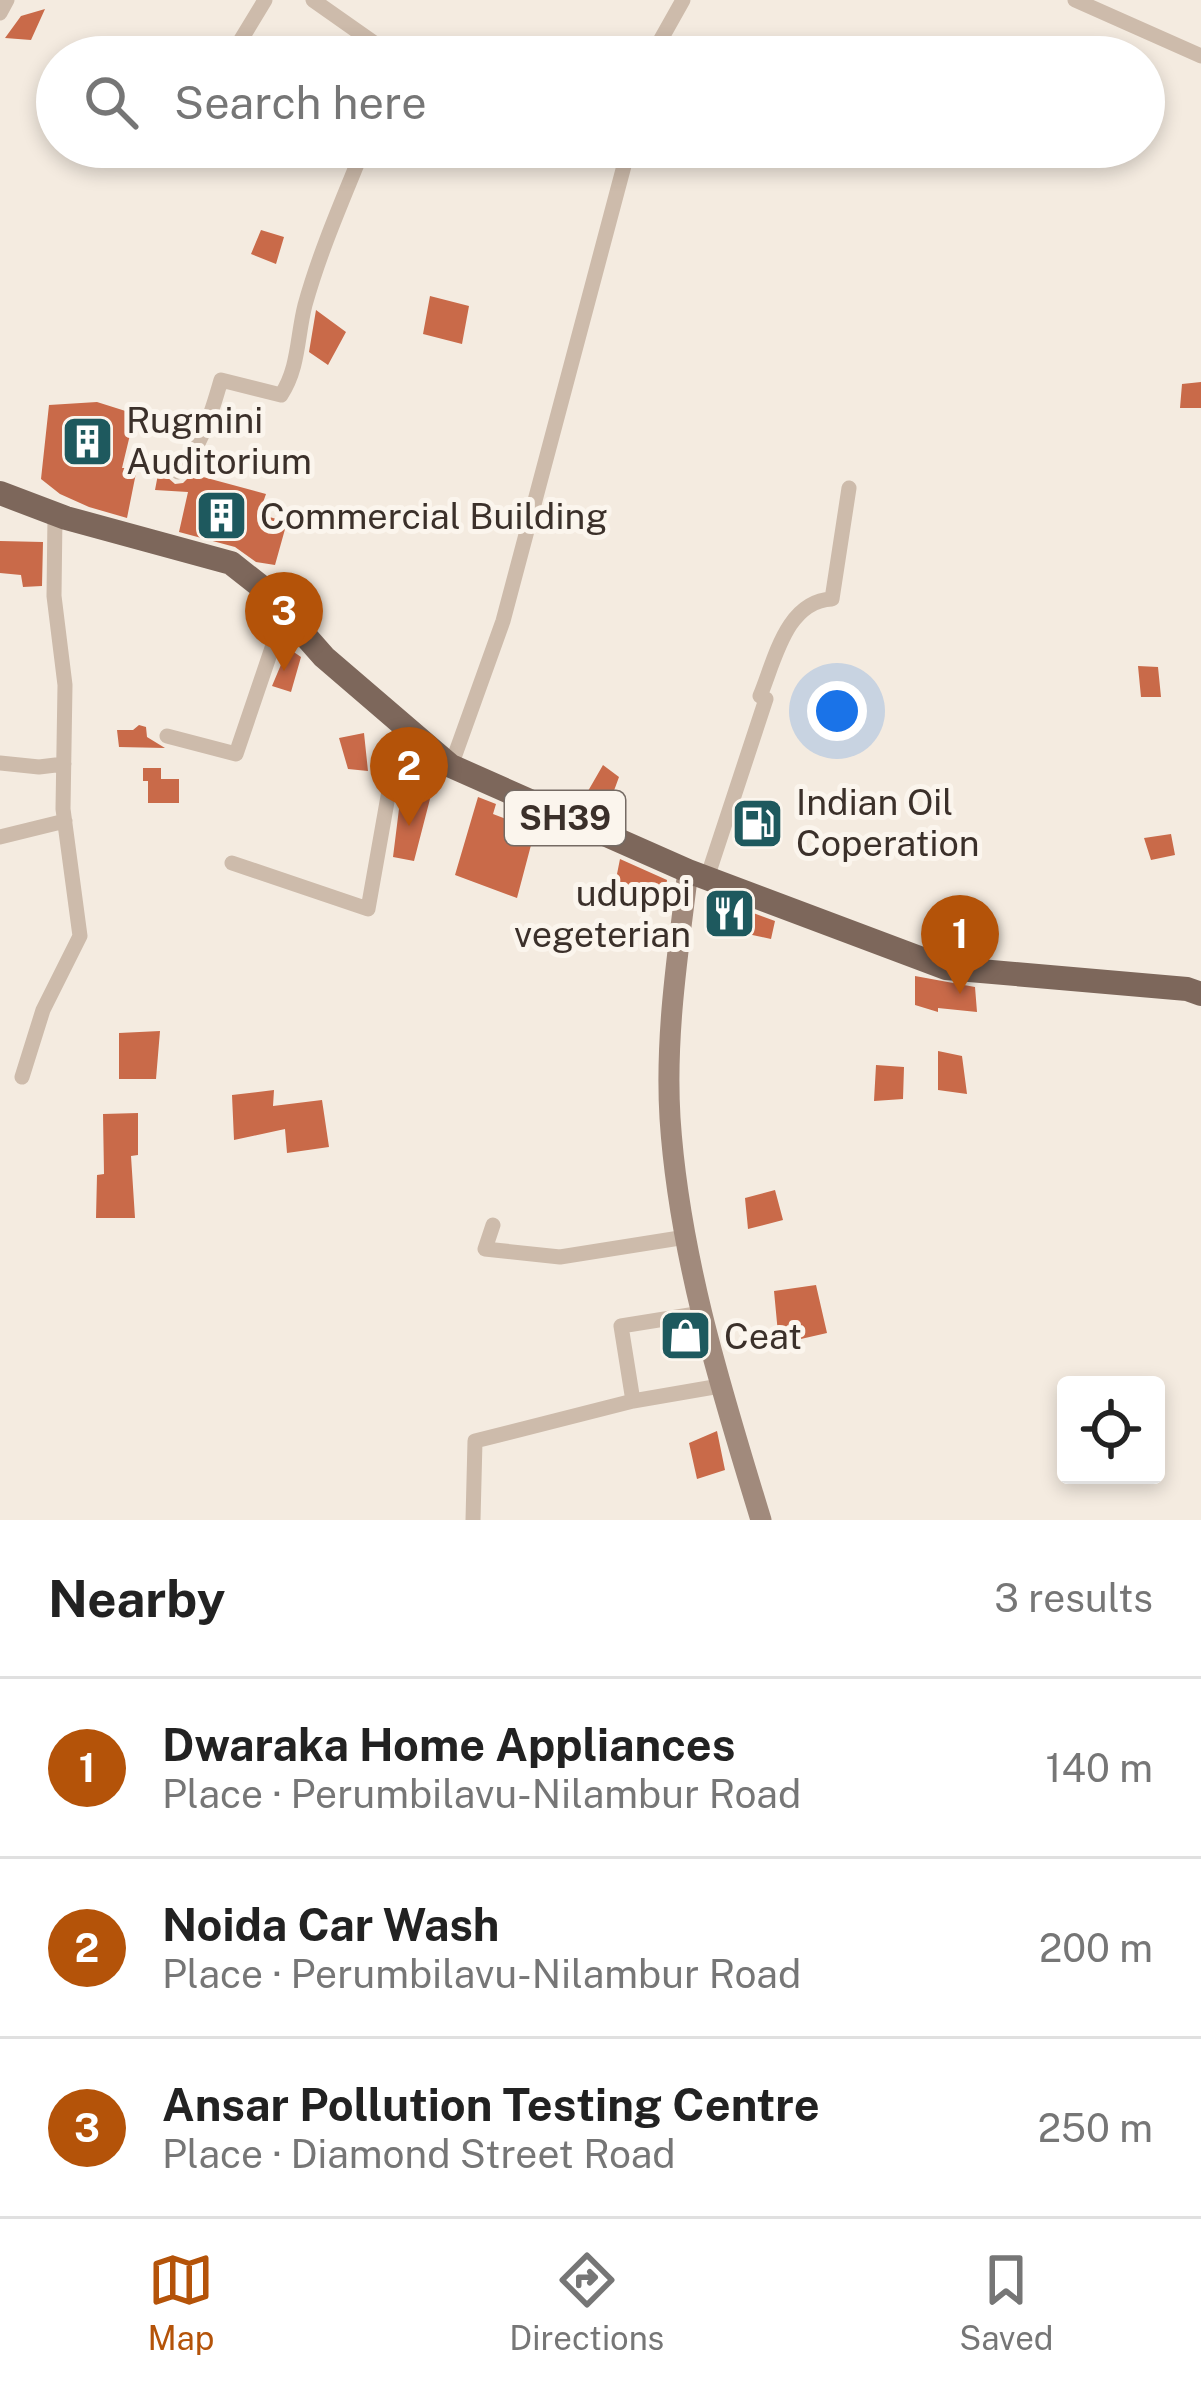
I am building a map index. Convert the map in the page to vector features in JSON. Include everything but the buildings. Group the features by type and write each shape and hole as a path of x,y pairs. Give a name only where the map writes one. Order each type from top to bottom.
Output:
{"main road":[{"name":"SH39","path":"0,493 55,514 231,563 265,589 324,657 451,766 697,874 946,968 1187,988 1201,994"},
{"path":"697,874 674,983 670,1118 702,1313 761,1520"}],"street":[{"path":"0,13 7,0"},
{"path":"242,36 265,0"},
{"path":"313,0 364,36"},
{"path":"663,36 683,0"},
{"path":"1075,0 1156,36"},
{"path":"1165,40 1201,56"},
{"path":"178,472 208,426 220,380 280,395 292,379 304,306 355,168"},
{"path":"451,766 502,622 623,168"},
{"path":"697,874 766,699 760,696 795,615 814,600 832,599 849,488"},
{"path":"22,1077 43,1010 80,936 65,821 65,685 53,596 55,514"},
{"path":"167,736 236,754 273,646 296,625"},
{"path":"232,863 368,909 401,723"},
{"path":"0,763 64,764"},
{"path":"0,837 65,821"},
{"path":"493,1225 485,1249 560,1257 686,1237"},
{"path":"633,1401 620,1327 702,1313"},
{"path":"473,1520 475,1441 633,1401 721,1385"}],"place":[{"name":"Rugmini Auditorium","path":"87,441"},
{"name":"Commercial Building","path":"221,516"},
{"name":"Ansar Pollution Testing Centre","path":"284,671"},
{"name":"Indian Oil Coperation","path":"757,823"},
{"name":"Noida Car Wash","path":"409,826"},
{"name":"uduppi vegeterian","path":"730,914"},
{"name":"Dwaraka Home Appliances","path":"960,994"},
{"name":"Ceat","path":"685,1336"}]}
